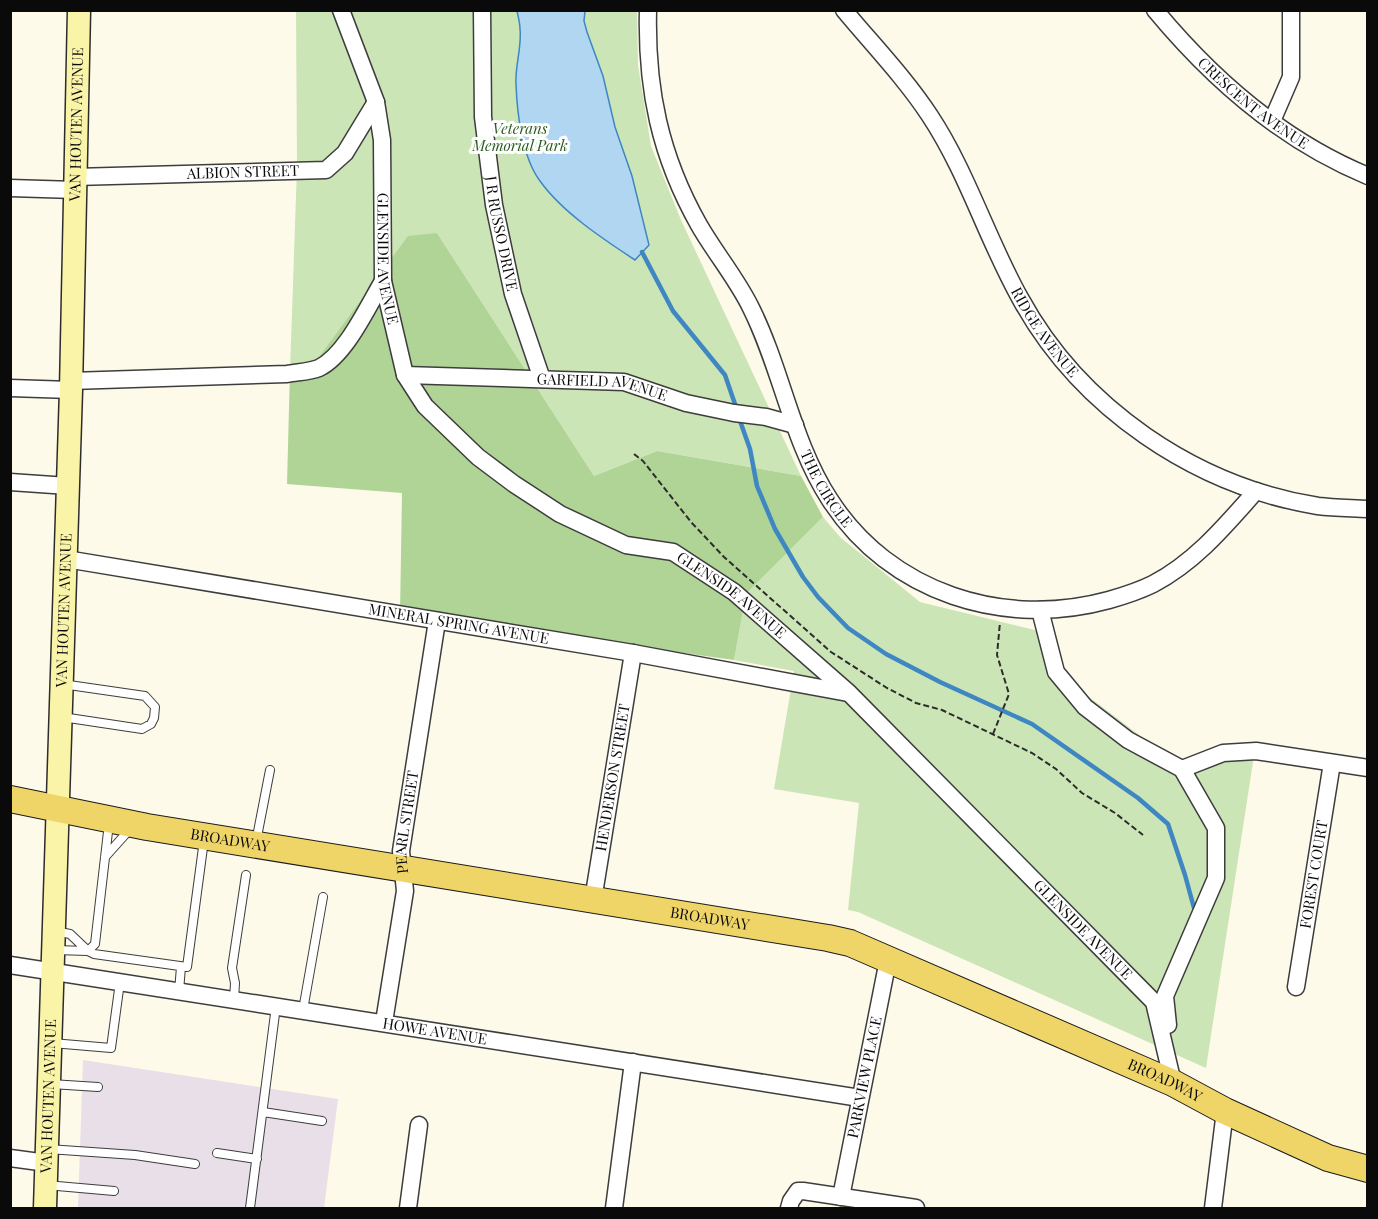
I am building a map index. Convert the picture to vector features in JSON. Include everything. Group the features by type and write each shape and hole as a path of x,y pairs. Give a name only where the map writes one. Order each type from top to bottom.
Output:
{"main road":[{"name":"VAN HOUTEN AVENUE","path":"45,1209 71,385 79,10"},
{"name":"BROADWAY","path":"10,799 205,837 850,943 1173,1083 1225,1111 1328,1158 1368,1169"}],"street":[{"name":"GLENSIDE AVENUE","path":"341,10 376,102 382,140 383,281 405,375 425,406 452,434 514,484 560,514 626,545 673,552 734,592 849,693 1154,1002 1173,1083"},
{"name":"J R RUSSO DRIVE","path":"482,10 483,117 494,205 513,294 542,379"},
{"name":"THE CIRCLE","path":"648,10 650,79 655,110 674,176 700,227 753,311 814,476 841,516 880,555 931,588 979,605 1040,610 1094,604 1151,585 1176,571 1214,539 1256,491"},
{"name":"RIDGE AVENUE","path":"844,10 931,117 949,149 1008,276 1050,346 1114,412 1160,446 1209,473 1256,491 1319,506 1368,509"},
{"name":"CRESCENT AVENUE","path":"1155,10 1204,65 1243,100 1322,154 1368,176"},
{"path":"1272,121 1291,77 1291,10"},
{"name":"ALBION STREET","path":"10,188 326,170 345,153 376,102"},
{"path":"10,388 287,374 320,368 332,359 345,344 383,281"},
{"name":"GARFIELD AVENUE","path":"405,375 624,382 686,403 766,417 795,425"},
{"path":"10,482 68,486"},
{"name":"MINERAL SPRING AVENUE","path":"66,559 633,653 849,693"},
{"path":"1040,610 1056,672 1085,707 1128,740 1182,770 1216,828 1215,878 1165,996 1173,1083"},
{"name":"PEARL STREET","path":"384,1022 405,891 401,851 437,621"},
{"name":"HENDERSON STREET","path":"593,900 633,653"},
{"path":"1182,770 1223,753 1256,751 1368,768"},
{"name":"FOREST COURT","path":"1296,987 1332,763"},
{"name":"HOWE AVENUE","path":"10,965 54,951 120,982 860,1098"},
{"name":"PARKVIEW PLACE","path":"841,1197 888,960"},
{"path":"614,1209 633,1062"},
{"path":"1213,1209 1225,1111"},
{"path":"408,1209 419,1125"},
{"path":"10,1158 47,1166"},
{"path":"789,1209 798,1191 916,1209"}],"lane":[{"path":"61,717 142,729 151,724 155,711 155,707 145,696 62,684"},
{"path":"256,845 270,770"},
{"path":"88,951 95,944 105,857 122,822"},
{"path":"105,857 122,822"},
{"path":"178,991 205,837"},
{"path":"234,1000 235,983 232,968 246,875"},
{"path":"303,1010 323,897"},
{"path":"54,951 70,934 84,944 88,951"},
{"path":"54,951 88,951 94,954 184,967"},
{"path":"51,1043 111,1048 120,982"},
{"path":"250,1209 276,1006"},
{"path":"50,1083 98,1087"},
{"path":"262,1112 322,1121"},
{"path":"217,1153 257,1159"},
{"path":"47,1166 135,1155 195,1164"},
{"path":"47,1166 114,1191"}],"path":[{"path":"634,454 643,461 691,522 724,557 831,651 916,703 942,710 1032,753 1056,769 1082,793 1115,813 1143,835"},
{"path":"992,734 1009,694 997,655 1000,607"}],"shaded area":[{"path":"83,1060 338,1099 324,1208 78,1208"}],"green space":[{"name":"Veterans Memorial Park","path":"296,11 637,11 638,65 651,146 681,220 801,476 657,451 594,476 437,233 311,369 290,370 297,167"},
{"path":"437,233 594,476 657,451 801,476 823,517 746,594 734,660 400,614 402,493 287,484 290,370 311,368 408,236"},
{"path":"823,517 840,537 920,602 1039,631 1063,677 1185,770 1255,749 1206,1068 858,912 848,910 859,803 774,789 794,671 734,660 746,594"}],"water":[{"path":"517,11 585,11 584,21 587,32 603,76 615,127 632,176 649,245 635,260 571,214 549,192 534,171 525,147 518,108 516,77 520,24"}],"waterway":[{"path":"642,252 673,311 725,375 737,410"},
{"path":"739,418 750,449 757,486 775,529 803,577 818,597 848,628 886,654 940,682 1032,724 1138,798 1168,824 1194,908"}]}
